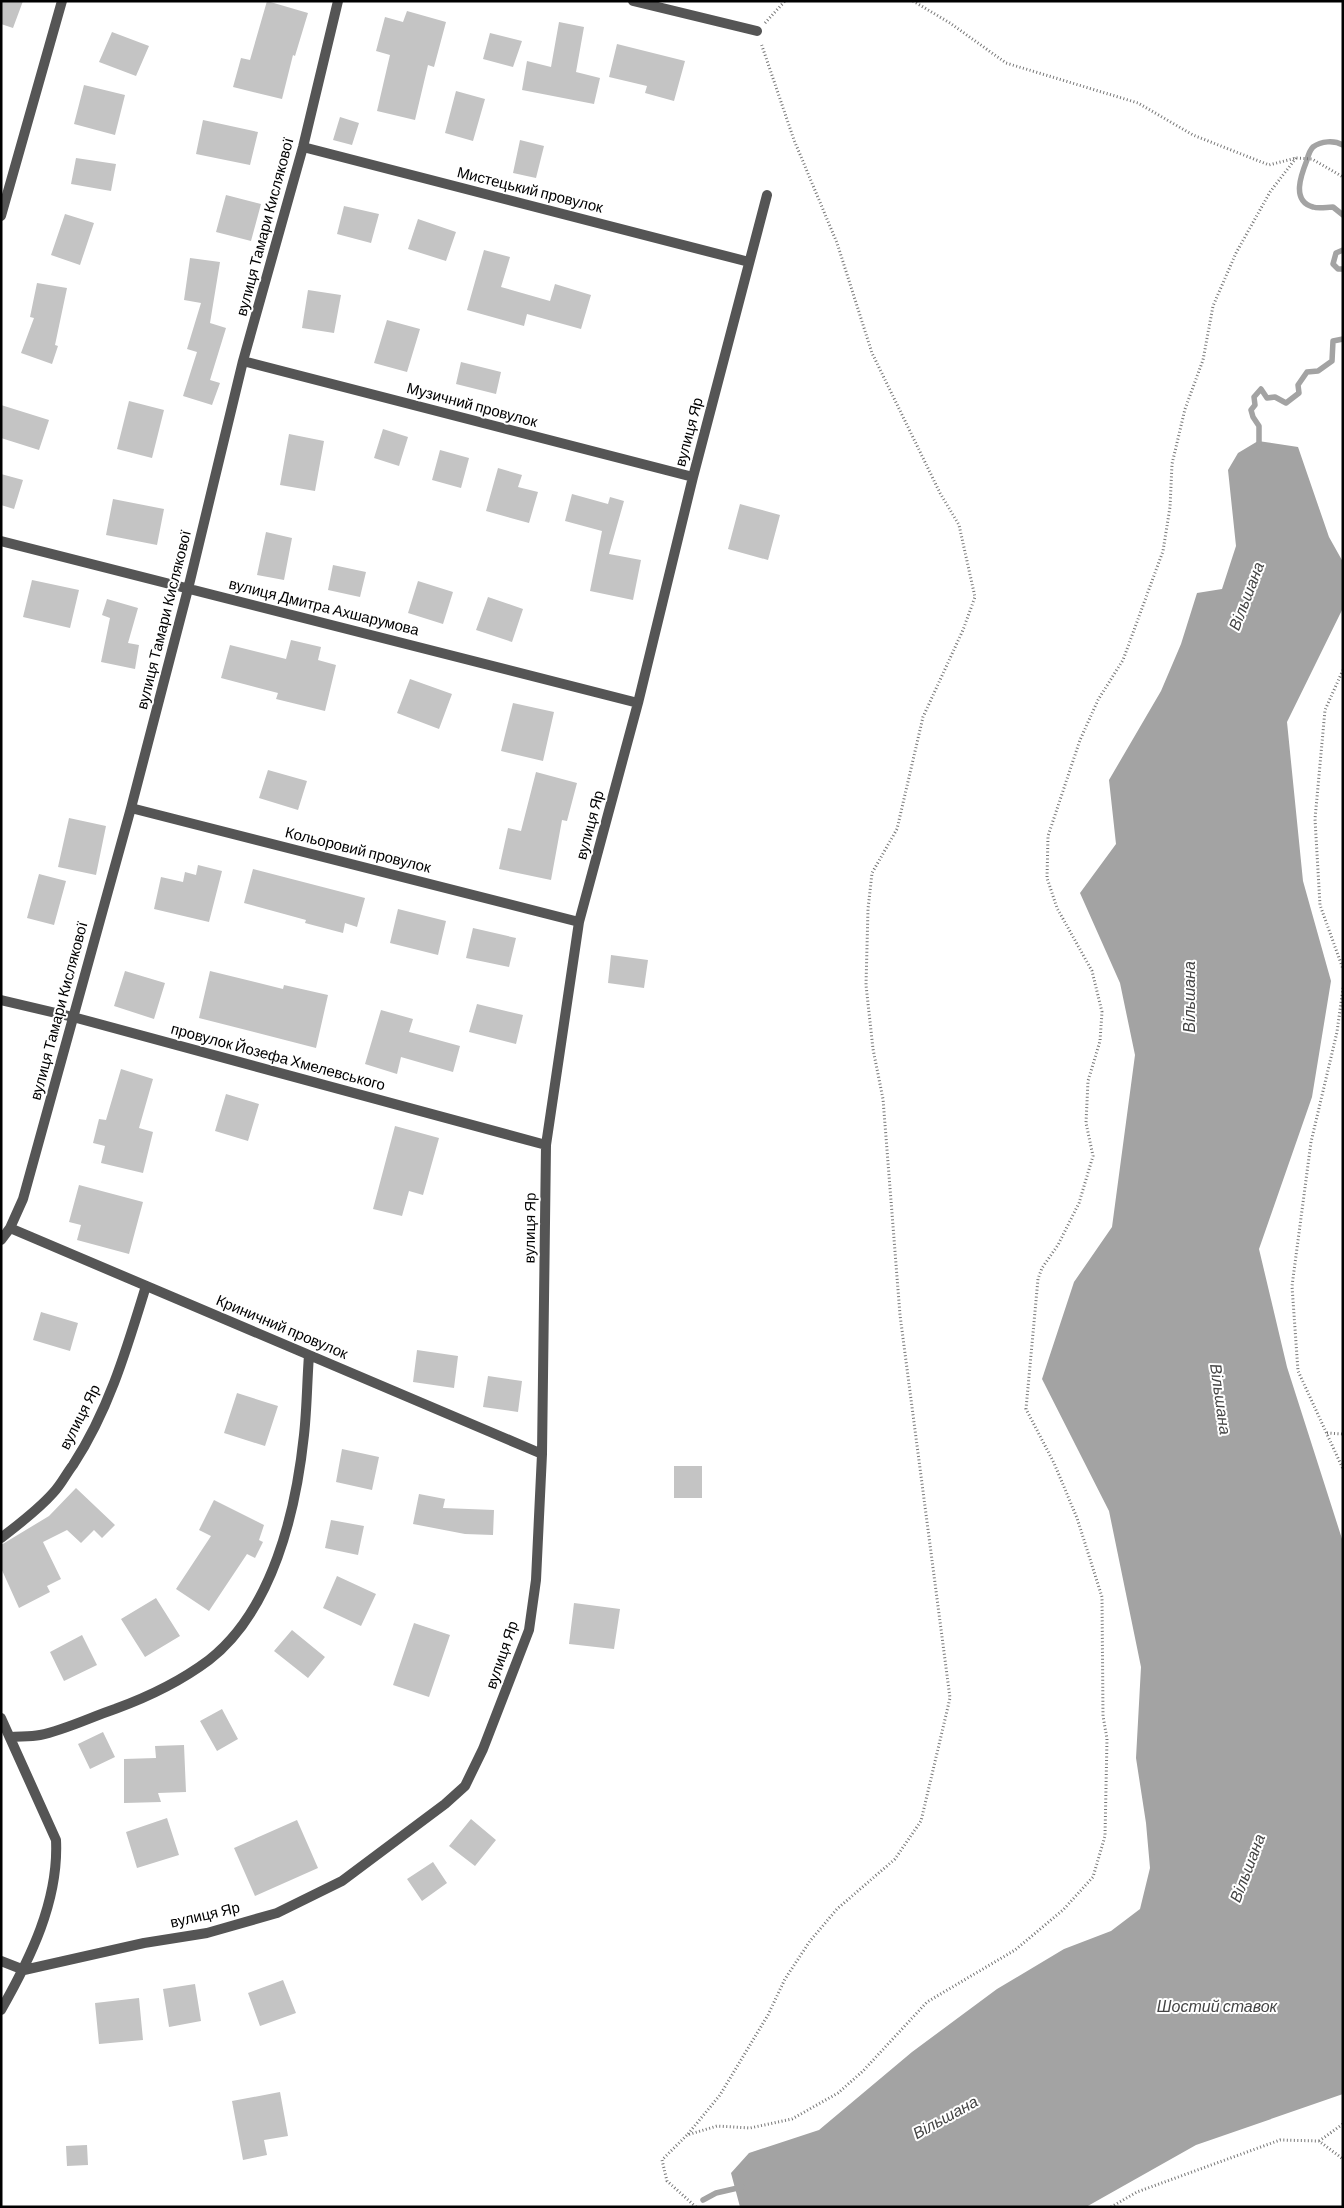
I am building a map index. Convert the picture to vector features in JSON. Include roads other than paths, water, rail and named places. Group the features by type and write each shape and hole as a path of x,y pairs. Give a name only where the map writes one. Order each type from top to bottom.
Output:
{"street":[{"path":"1,216 62,1"},
{"name":"вулиця Тамари Кислякової","path":"1,1240 10,1228 23,1198 131,808 188,588 243,361 303,147 338,1"},
{"path":"633,1 757,31"},
{"name":"Мистецький провулок","path":"303,147 749,262"},
{"name":"вулиця Яр","path":"24,1970 144,1943 206,1933 277,1913 342,1881 445,1804 465,1786 483,1749 529,1630 536,1580 542,1454 546,1145 579,922 638,703 693,477 767,195"},
{"name":"Музичний провулок","path":"243,361 693,477"},
{"name":"вулиця Дмитра Ахшарумова","path":"1,541 638,703"},
{"name":"Кольоровий провулок","path":"131,808 579,922"},
{"name":"провулок Йозефа Хмелевського","path":"1,1000 74,1017 546,1145"},
{"name":"Криничний провулок","path":"10,1228 542,1454"},
{"name":"вулиця Яр","path":"1,1538 27,1518 55,1492 80,1453 100,1417 123,1362 146,1286"},
{"path":"10,1737 40,1735 137,1701 180,1679 210,1659 235,1634 258,1600 272,1571 290,1516 304,1434 309,1355"},
{"path":"1,1718 56,1840 57,1860 54,1883 45,1915 24,1970 1,2010"},
{"path":"1,1961 24,1970"}],"water":[{"name":"Шостий ставок","path":"1258,441 1298,447 1329,537 1343,562 1343,608 1287,722 1303,881 1331,981 1312,1097 1259,1249 1287,1367 1343,1542 1343,2094 1196,2145 1086,2207 740,2207 731,2173 749,2153 819,2130 912,2052 997,1989 1064,1949 1111,1931 1140,1909 1150,1868 1146,1823 1136,1758 1141,1667 1109,1511 1042,1379 1074,1282 1112,1227 1135,1055 1120,983 1080,893 1116,844 1109,780 1161,691 1181,644 1197,593 1222,589 1236,546 1228,470 1238,453"}],"waterway":[{"name":"Вільшана","path":"1343,145 1336,142 1328,142 1320,143 1313,147 1309,153 1300,180 1300,193 1306,204 1315,208 1333,207 1343,215"},
{"name":"Вільшана","path":"1343,250 1336,253 1333,264 1338,269 1343,269"},
{"name":"Вільшана","path":"1259,447 1259,426 1251,410 1255,405 1254,397 1261,389 1267,398 1275,397 1286,403 1299,393 1298,385 1307,372 1318,371 1332,361 1333,341 1343,339"},
{"name":"Вільшана","path":"703,2200 716,2193 742,2187"}]}
